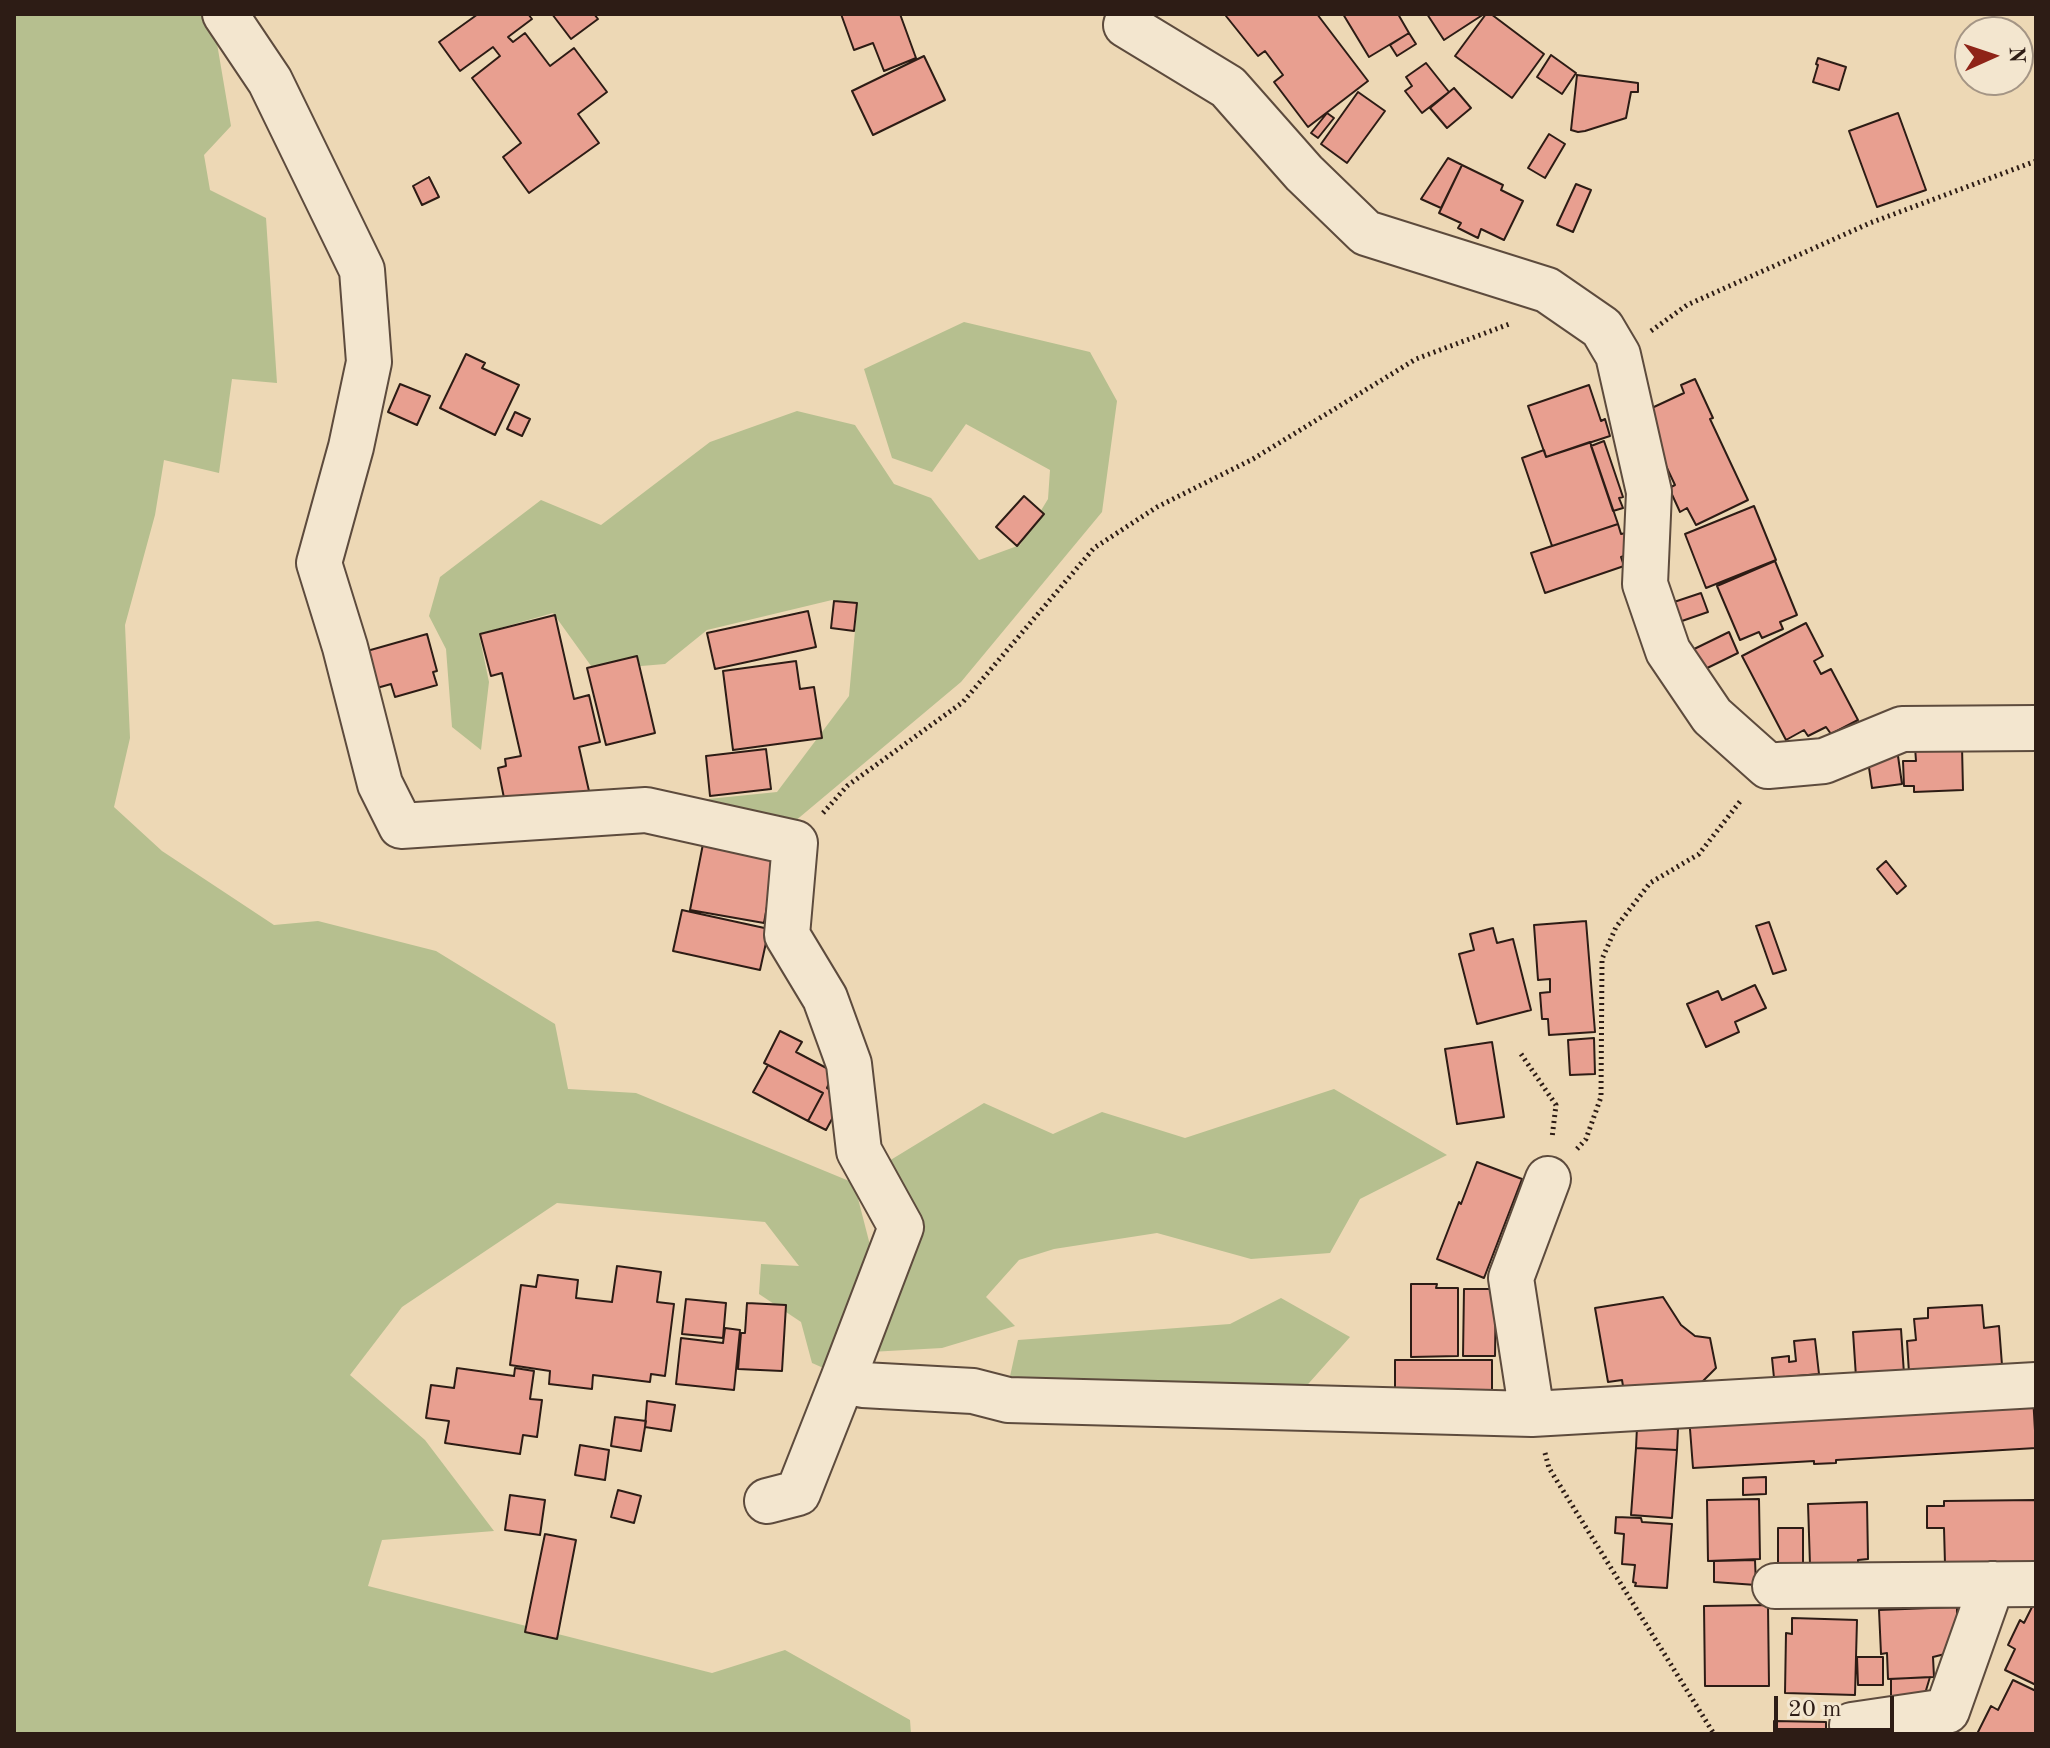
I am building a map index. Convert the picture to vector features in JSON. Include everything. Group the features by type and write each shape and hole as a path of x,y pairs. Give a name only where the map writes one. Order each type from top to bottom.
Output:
{"street":[{"path":"225,14 270,81 362,270 369,362 351,447 319,563 345,647 380,784 401,826 646,810 795,843 787,935 825,998 849,1064 859,1151 901,1227 798,1493 767,1501"},
{"path":"1123,18 1228,87 1304,173 1366,233 1547,290 1602,328 1618,355 1649,492 1645,584 1668,651 1712,716 1768,766 1824,761 1902,729 2036,728"},
{"path":"1532,1414 1511,1278 1548,1179"},
{"path":"843,1379 863,1385 973,1391 1008,1400 1532,1414 2036,1385"},
{"path":"1852,1725 1947,1711 1992,1584"},
{"path":"1775,1586 2036,1584"}],"path":[{"path":"1618,355 1687,305 1870,223 2036,161"},
{"path":"795,843 847,786 963,702 1094,548 1157,507 1253,459 1416,359 1502,328 1536,311 1547,290"},
{"path":"1548,1179 1586,1139 1601,1097 1602,959 1616,927 1650,883 1699,854 1768,766"},
{"path":"1521,1054 1556,1105 1548,1179"},
{"path":"1532,1414 1549,1468 1714,1734"}],"green space":[{"path":"14,14 212,14 231,126 204,155 210,190 266,218 277,383 232,379 219,473 164,460 155,515 125,625 130,738 114,807 162,851 274,925 318,921 436,951 555,1024 568,1089 636,1093 854,1183 870,1245 855,1309 828,1370 812,1363 801,1322 759,1294 761,1264 799,1266 765,1222 557,1203 402,1307 350,1375 425,1440 494,1531 382,1540 368,1586 712,1673 785,1650 910,1720 911,1734 14,1734"},
{"path":"964,322 1090,352 1117,401 1102,512 961,682 788,827 697,807 708,799 777,792 849,696 857,609 832,600 707,630 665,664 594,670 553,613 479,634 489,682 481,750 452,727 446,649 429,616 440,577 541,500 601,525 710,442 797,411 855,425 894,484 931,498 979,560 1020,545 1048,499 1050,470 966,424 932,472 892,458 864,369"},
{"path":"1334,1089 1447,1155 1360,1199 1330,1253 1251,1259 1157,1233 1054,1249 1019,1260 986,1297 1015,1326 942,1348 870,1352 884,1164 984,1103 1053,1134 1102,1112 1185,1138"},
{"path":"1281,1298 1350,1337 1301,1392 1007,1390 1018,1340 1230,1324"}],"building":[{"path":"478,14 528,14 532,19 508,37 513,42 525,33 550,66 574,48 607,92 578,114 599,143 529,193 503,157 521,143 472,78 500,56 493,47 460,71 439,42"},
{"path":"552,14 594,14 598,19 571,39"},
{"path":"841,14 900,14 916,58 884,71 873,43 854,50"},
{"path":"1317,14 1368,81 1308,127 1274,82 1283,75 1265,51 1258,56 1226,16"},
{"path":"1343,14 1398,14 1409,33 1369,57"},
{"path":"1427,14 1484,14 1444,40"},
{"path":"1486,14 1491,14 1544,54 1512,98 1455,56"},
{"path":"1409,33 1416,44 1397,56 1390,45"},
{"path":"1551,55 1576,73 1562,94 1537,77"},
{"path":"924,56 945,100 873,135 852,91"},
{"path":"1818,58 1846,67 1839,90 1813,82"},
{"path":"1426,63 1449,92 1422,113 1405,91 1412,86 1406,77"},
{"path":"1577,75 1638,83 1638,92 1631,92 1626,118 1585,131 1571,130"},
{"path":"1454,88 1471,108 1447,128 1430,108"},
{"path":"1358,92 1385,111 1347,163 1321,144"},
{"path":"1327,113 1334,118 1318,138 1311,133"},
{"path":"1898,113 1926,190 1877,207 1849,131"},
{"path":"1549,134 1565,144 1545,178 1528,168"},
{"path":"1448,158 1462,165 1441,208 1421,199"},
{"path":"1462,165 1503,185 1501,190 1523,201 1504,240 1481,229 1478,238 1458,228 1461,223 1439,213"},
{"path":"429,177 439,197 422,205 413,186"},
{"path":"1576,184 1591,190 1573,232 1557,225"},
{"path":"466,354 485,363 482,368 519,385 495,435 440,408"},
{"path":"1695,379 1748,500 1696,525 1687,508 1680,512 1669,488 1675,485 1641,413 1684,393 1681,385"},
{"path":"400,384 430,396 417,425 388,412"},
{"path":"1589,385 1601,421 1605,419 1610,436 1546,457 1528,406"},
{"path":"515,412 530,419 522,436 507,429"},
{"path":"1604,441 1623,497 1619,498 1623,508 1613,511 1591,446"},
{"path":"1590,442 1618,524 1552,546 1522,458 1544,450 1546,457"},
{"path":"1024,496 1044,514 1017,546 996,527"},
{"path":"1754,506 1776,560 1706,588 1685,534"},
{"path":"1618,524 1621,534 1626,533 1627,555 1621,557 1624,566 1545,593 1531,553"},
{"path":"1775,561 1797,615 1780,622 1783,629 1762,638 1759,632 1740,640 1717,586"},
{"path":"1701,593 1708,612 1679,622 1674,602"},
{"path":"834,601 857,603 854,631 831,628"},
{"path":"808,611 816,647 715,669 707,633"},
{"path":"555,615 574,699 589,695 600,742 579,747 589,791 506,808 498,768 506,766 505,759 521,756 502,673 491,676 480,634"},
{"path":"1806,623 1823,656 1814,661 1821,674 1831,669 1858,720 1831,734 1826,727 1808,736 1804,730 1786,740 1742,656"},
{"path":"1729,632 1738,653 1697,673 1688,652"},
{"path":"427,634 437,671 433,672 437,685 395,697 391,684 377,688 367,651"},
{"path":"637,656 655,733 606,745 587,668"},
{"path":"796,661 800,689 814,687 822,738 733,750 723,671"},
{"path":"1962,746 1963,790 1914,792 1914,786 1904,786 1903,761 1916,761 1915,747"},
{"path":"766,749 771,789 710,796 706,756"},
{"path":"1897,749 1902,784 1872,788 1867,754"},
{"path":"703,844 776,858 764,923 690,910"},
{"path":"1886,861 1906,886 1897,894 1877,869"},
{"path":"682,910 769,929 760,970 673,951"},
{"path":"1586,921 1595,1032 1549,1035 1548,1019 1542,1019 1540,993 1550,992 1550,979 1538,980 1534,925"},
{"path":"1769,922 1786,970 1773,974 1756,926"},
{"path":"1493,928 1497,943 1513,939 1531,1010 1477,1024 1459,954 1474,950 1470,934"},
{"path":"1755,985 1766,1008 1735,1022 1739,1032 1706,1047 1687,1004 1718,991 1722,1000"},
{"path":"780,1031 802,1042 796,1052 834,1072 827,1088 844,1097 826,1130 808,1121 823,1093 764,1063"},
{"path":"1594,1038 1595,1074 1570,1075 1568,1040"},
{"path":"1492,1042 1504,1117 1457,1124 1445,1049"},
{"path":"768,1065 823,1093 808,1121 753,1092"},
{"path":"1477,1162 1522,1179 1484,1278 1437,1259"},
{"path":"617,1266 661,1272 657,1302 674,1304 665,1376 651,1374 650,1382 593,1375 592,1389 549,1384 550,1371 510,1365 521,1285 536,1287 538,1275 578,1280 576,1298 612,1302"},
{"path":"1411,1284 1458,1288 1458,1356 1411,1357"},
{"path":"1464,1289 1496,1289 1495,1356 1463,1356"},
{"path":"1663,1297 1681,1325 1695,1336 1710,1338 1716,1368 1698,1386 1624,1392 1622,1380 1608,1382 1595,1308"},
{"path":"686,1299 726,1303 723,1338 682,1334"},
{"path":"747,1303 786,1305 782,1371 738,1369"},
{"path":"1982,1305 1984,1328 1999,1326 2002,1365 1909,1373 1907,1341 1916,1340 1914,1319 1928,1318 1928,1308"},
{"path":"725,1328 740,1330 734,1390 676,1384 681,1338 723,1343"},
{"path":"1901,1329 1904,1374 1856,1377 1853,1332"},
{"path":"1815,1339 1819,1374 1774,1378 1772,1358 1789,1356 1789,1362 1796,1361 1794,1341"},
{"path":"1395,1360 1492,1360 1492,1400 1395,1400"},
{"path":"457,1368 514,1376 515,1368 534,1371 530,1399 542,1400 537,1437 523,1435 520,1454 445,1443 449,1421 426,1418 431,1385 454,1388"},
{"path":"2033,1396 2036,1448 1836,1460 1836,1463 1814,1464 1814,1461 1693,1468 1689,1416"},
{"path":"647,1401 675,1405 671,1431 645,1427"},
{"path":"615,1417 646,1421 641,1451 611,1446"},
{"path":"1637,1427 1678,1429 1677,1450 1636,1448"},
{"path":"580,1445 609,1450 605,1480 575,1475"},
{"path":"1636,1448 1677,1450 1672,1518 1631,1515"},
{"path":"1766,1477 1766,1494 1743,1495 1743,1478"},
{"path":"618,1490 641,1496 634,1523 611,1517"},
{"path":"510,1495 545,1500 540,1535 505,1530"},
{"path":"1759,1499 1760,1559 1708,1561 1707,1500"},
{"path":"2036,1500 2036,1563 1945,1564 1944,1528 1927,1528 1927,1506 1944,1506 1944,1501"},
{"path":"1867,1502 1868,1559 1858,1560 1858,1564 1810,1565 1808,1504"},
{"path":"1616,1517 1672,1524 1667,1588 1635,1586 1635,1565 1622,1564 1624,1534 1615,1533"},
{"path":"1778,1528 1803,1528 1803,1564 1778,1564"},
{"path":"545,1534 576,1540 557,1639 525,1632"},
{"path":"1755,1560 1756,1585 1714,1582 1714,1561"},
{"path":"2035,1601 2036,1685 2005,1670 2015,1649 2008,1645 2020,1620 2024,1623"},
{"path":"1768,1605 1769,1686 1705,1686 1704,1606"},
{"path":"1957,1607 1957,1629 1945,1654 1933,1657 1934,1677 1888,1679 1887,1653 1881,1654 1879,1610"},
{"path":"1792,1618 1857,1620 1855,1695 1785,1693 1786,1633 1792,1634"},
{"path":"1857,1657 1883,1657 1883,1685 1858,1685"},
{"path":"1930,1677 1924,1697 1891,1698 1891,1679"},
{"path":"2013,1680 2036,1691 2036,1734 1977,1734 1991,1706 1998,1710"},
{"path":"1774,1721 1826,1722 1826,1734 1774,1734"}]}
